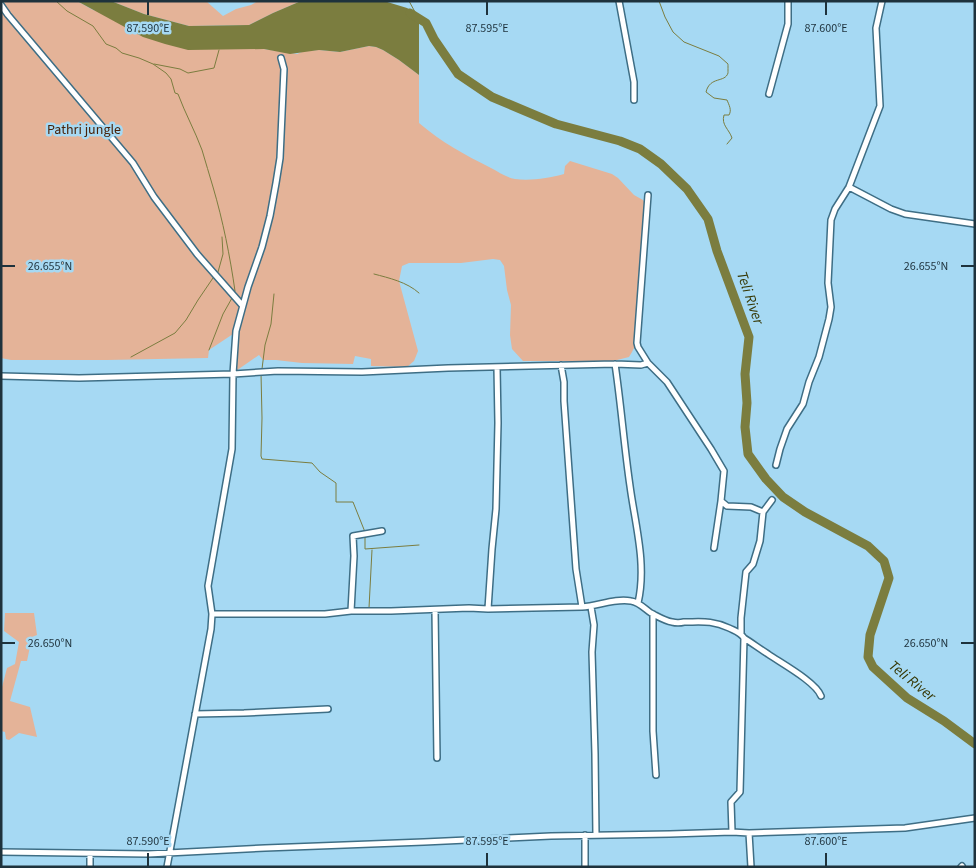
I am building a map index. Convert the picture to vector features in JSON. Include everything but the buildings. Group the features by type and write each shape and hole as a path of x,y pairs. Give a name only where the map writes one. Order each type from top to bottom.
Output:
{"street":[{"path":"619,1 634,82 634,100"},
{"path":"769,94 788,24 788,1"},
{"path":"776,466 787,429 803,404 808,382 826,333 830,307 828,283 831,220 848,187 880,106 876,28 882,1"},
{"path":"1,5 133,163 154,197 197,254 242,305"},
{"path":"167,867 211,629 212,614 208,586 232,450 236,331 242,305 262,248 270,216 280,158 284,69 282,58"},
{"path":"848,187 891,209 906,214 975,224"},
{"path":"648,194 637,343 648,363 667,382 724,471 714,548"},
{"path":"1,376 79,378 278,371 362,372 561,365 642,365 648,363"},
{"path":"615,364 640,553 641,592 638,603"},
{"path":"561,365 564,382 576,569 582,607"},
{"path":"488,609 496,509 497,367"},
{"path":"732,832 731,801 740,792 743,636 741,618 746,572 753,564 760,541 763,512 772,500"},
{"path":"721,501 727,506 751,507 763,512"},
{"path":"351,611 354,556 353,536 382,530"},
{"path":"212,614 325,614 351,611 591,607 608,602 630,601 638,603 653,614 673,622 705,621 717,623 743,636 793,670 814,686 821,696"},
{"path":"591,607 594,625 592,652 596,835"},
{"path":"435,610 437,758"},
{"path":"653,614 653,731 656,775"},
{"path":"195,714 328,709"},
{"path":"1,852 148,854 585,835 749,833 904,828 975,818"},
{"path":"749,833 751,867"},
{"path":"585,835 585,867"},
{"path":"90,854 90,867"}],"green space":[{"name":"Pathri jungle","path":"1,1 77,1 93,10 245,49 264,49 297,54 304,51 340,52 369,46 376,47 399,60 419,75 419,123 445,142 505,176 527,180 552,177 564,174 565,166 570,161 612,174 634,195 643,200 648,209 642,313 635,347 629,357 613,361 523,361 512,349 510,335 511,305 504,266 500,260 493,259 461,263 409,263 402,266 399,281 418,351 414,361 407,367 371,366 371,359 355,356 353,364 263,360 259,355 233,373 236,332 209,350 208,358 11,360 1,358"},
{"path":"111,1 206,1 223,16 258,1 301,1 249,25 189,26 144,14"},
{"path":"5,613 34,613 37,635 32,637 27,661 21,661 10,701 30,707 37,737 19,733 9,740 6,739 5,732 1,731 1,687 7,668 15,664 19,642 4,631"}],"shaded area":[{"path":"77,1 111,1 144,14 189,26 249,25 301,1 384,1 407,8 419,15 419,75 383,50 369,46 340,52 319,50 290,54 264,49 188,50 143,37"}],"waterway":[{"path":"56,1 67,11 93,26 106,44 122,53 153,64 171,79 175,93 178,94 199,143 217,200 235,291"},
{"path":"409,1 415,12"},
{"name":"Teli River","path":"659,1 673,32 684,42 719,56 728,64 726,76 711,84 706,92 714,98 727,100 729,104 730,113 729,115 724,115 723,118 724,124 732,138 727,144"},
{"name":"Teli River","path":"410,13 426,23 434,39 458,74 492,97 556,124 620,141 640,149 661,164 687,189 708,219 717,251 749,337 745,374 747,403 745,427 748,454 766,479 783,497 805,512 868,546 884,561 889,578 870,635 868,657 873,667 907,698 944,721 975,744"},
{"path":"154,64 180,69 188,73 214,68 219,50"},
{"path":"218,272 223,254 222,237"},
{"path":"374,274 403,283 419,293"},
{"path":"131,357 175,333 186,320 213,278"},
{"path":"262,369 265,345 271,324 274,294"},
{"path":"209,350 223,314 232,298"},
{"path":"261,373 262,459 312,463 320,472 336,483 336,502 353,502 365,532"},
{"path":"365,536 365,549 419,545"},
{"path":"369,608 372,550"}]}
